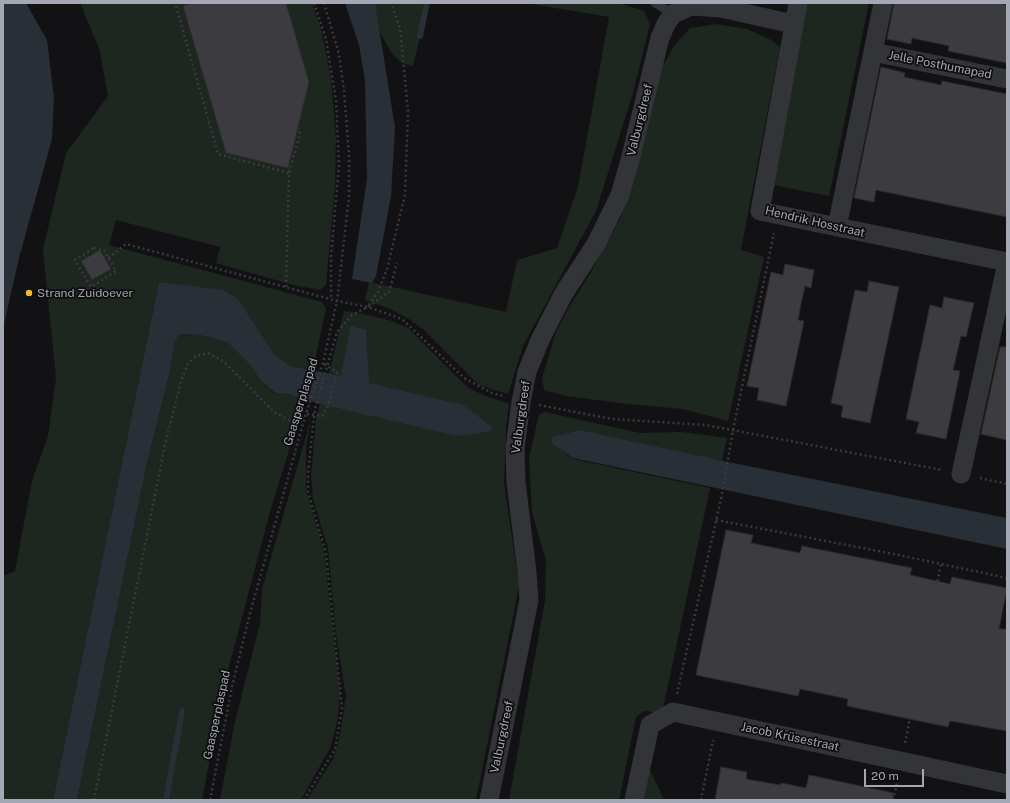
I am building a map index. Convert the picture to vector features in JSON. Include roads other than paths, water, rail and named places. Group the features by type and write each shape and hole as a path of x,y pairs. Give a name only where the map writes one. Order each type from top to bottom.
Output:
{"street":[{"path":"673,14 692,6 721,8 793,24 798,3"},
{"path":"837,227 883,3"},
{"name":"Valburgdreef","path":"489,800 529,600 516,475 515,449 521,402 527,372 540,340 564,293 596,244 620,195 660,38 666,24 673,14"},
{"name":"Hendrik Hosstraat","path":"793,24 760,211 1007,262"},
{"name":"Jelle Posthumapad","path":"873,52 1007,78"},
{"path":"961,474 1007,262"},
{"name":"Jacob Krüsestraat","path":"634,800 650,725 673,712 1007,784"}],"lane":[{"path":"654,3 673,14"}],"waterway":[{"path":"420,36 427,3"},
{"path":"166,800 182,711"}],"place":[{"name":"Strand Zuidoever","path":"29,293"}]}
